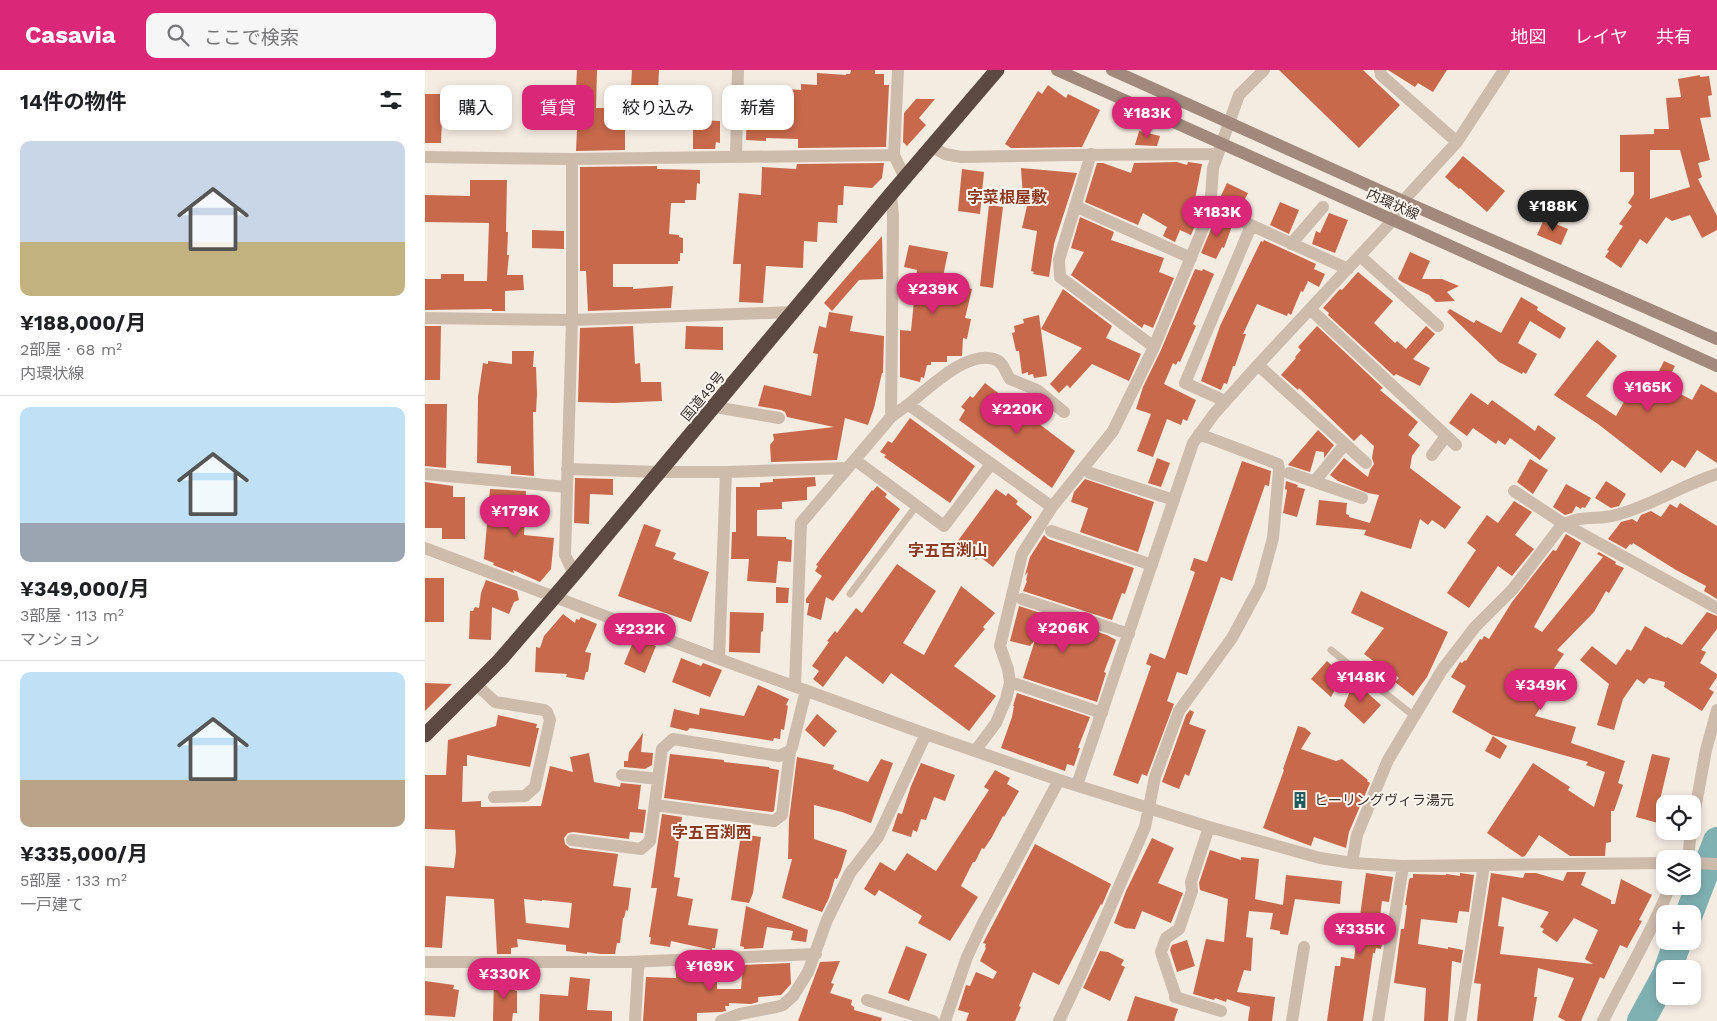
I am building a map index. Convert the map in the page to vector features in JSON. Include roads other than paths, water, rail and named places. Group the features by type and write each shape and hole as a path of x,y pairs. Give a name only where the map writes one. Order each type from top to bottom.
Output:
{"highway":[{"name":"国道49号","path":"425,735 500,660 553,596 574,574 997,70"}],"street":[{"path":"736,156 738,70"},
{"path":"898,70 894,155 905,178"},
{"name":"内環状線","path":"1057,70 1717,366"},
{"name":"内環状線","path":"1112,70 1717,339"},
{"path":"975,751 996,723 1010,684 1008,669 1000,646 1022,554 1052,507 1113,431 1154,347 1210,211 1213,168 1239,95 1264,70"},
{"path":"1380,70 1381,75 1457,142"},
{"path":"1077,785 1193,443 1225,401 1393,220 1403,201 1457,142 1505,70"},
{"path":"932,147 945,154 961,157 1218,154"},
{"path":"1091,154 1059,260 1060,277 1154,347"},
{"path":"425,157 572,159 894,155"},
{"path":"572,159 572,320 565,555 574,574"},
{"path":"891,194 893,216 891,417"},
{"path":"1075,206 1191,258"},
{"path":"1291,244 1323,208"},
{"path":"1223,212 1348,269"},
{"path":"1225,401 1185,383 1251,226"},
{"path":"1360,256 1438,326"},
{"path":"1310,309 1456,445"},
{"path":"425,318 572,320 794,312"},
{"path":"655,805 775,821 783,815 789,751 792,747 800,688 801,523 891,417 909,405 945,374 971,361 984,358 995,359 1005,368 1010,379 1037,390 1064,412"},
{"path":"1258,365 1366,463"},
{"path":"909,405 1052,507"},
{"path":"715,407 779,418"},
{"path":"1059,1021 1145,827 1155,777 1179,711 1232,638 1260,586 1273,538 1278,464 1199,434"},
{"path":"1432,455 1446,436"},
{"path":"1315,482 1345,444"},
{"path":"567,469 726,472 851,464 917,505 944,526 991,464"},
{"path":"719,659 726,472"},
{"path":"1089,472 1174,500"},
{"path":"1289,473 1362,498"},
{"path":"425,474 567,487"},
{"path":"1353,863 1357,835 1388,760 1441,670 1469,634 1513,589 1564,524 1577,519 1617,515 1717,474"},
{"path":"1514,491 1564,524 1717,608"},
{"path":"1051,531 1152,565"},
{"path":"425,548 719,659 975,751 1059,780 1312,856 1353,863 1403,866 1656,863"},
{"path":"1022,599 1129,634"},
{"path":"476,684 495,702 544,710 547,712 550,720 535,787 525,796 494,797"},
{"path":"1016,684 1102,713"},
{"path":"1698,795 1706,750 1717,710"},
{"path":"721,1021 740,1014 752,1017 777,1008 789,1000 804,980 816,954 827,920 850,873 878,837 927,734"},
{"path":"572,840 641,849 650,841 662,749 673,739 779,756 789,751"},
{"path":"622,775 658,779"},
{"path":"945,1021 967,957 983,923 1059,780"},
{"path":"1209,826 1191,882 1192,891 1179,929 1166,938 1161,952 1175,997 1221,1011"},
{"path":"1701,863 1717,864"},
{"path":"1460,1021 1484,865"},
{"path":"1378,1021 1403,866"},
{"path":"1603,1021 1619,987 1660,913 1667,895"},
{"path":"1292,1021 1304,947"},
{"path":"425,962 640,962 816,954"},
{"path":"635,1021 640,962"},
{"path":"867,1000 933,1021"}],"lane":[{"path":"850,594 917,505"},
{"path":"1331,650 1414,716"}],"waterway":[{"path":"1692,905 1717,841"},
{"path":"1671,960 1675,950"},
{"path":"1641,1021 1656,994"}],"place":[{"name":"ヒーリングヴィラ湯元","path":"1300,800"}],"district":[{"name":"字菜根屋敷","path":"1007,197"},
{"name":"字五百渕山","path":"948,550"},
{"name":"字五百渕西","path":"712,832"}]}
